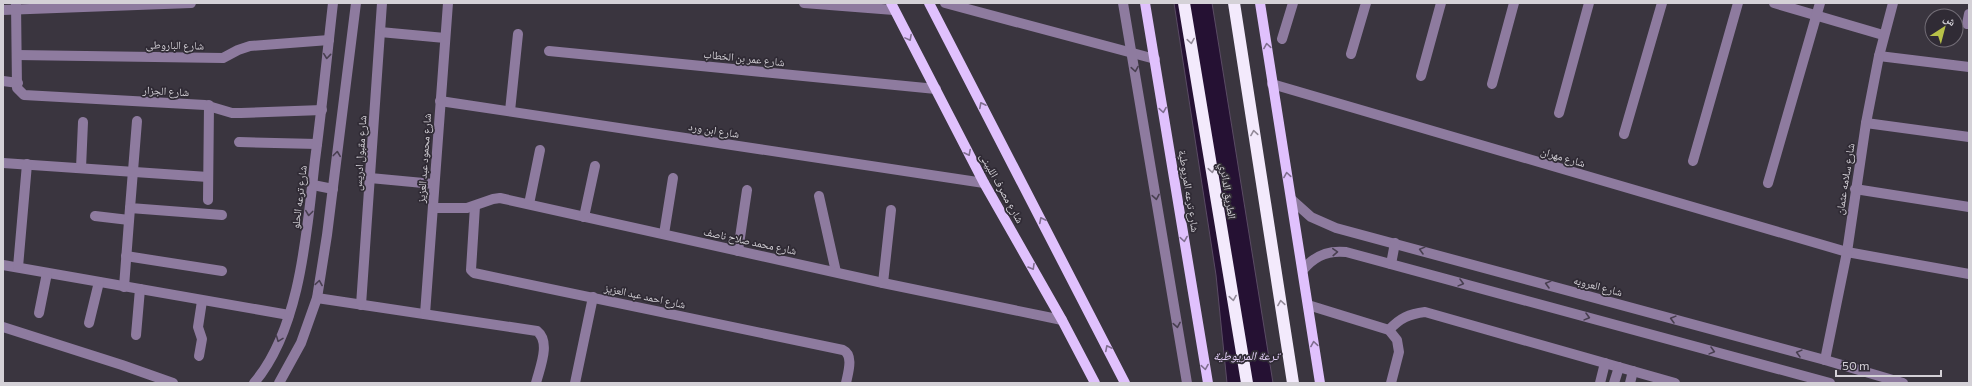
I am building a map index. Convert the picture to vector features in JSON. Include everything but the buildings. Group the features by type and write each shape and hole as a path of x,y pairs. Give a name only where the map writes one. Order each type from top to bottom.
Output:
{"highway":[{"name":"الطريق الدائري","path":"1184,3 1246,383"},
{"path":"1234,3 1293,383"}],"main road":[{"name":"شارع مصرف اللبينى","path":"929,3 1125,383"},
{"name":"شارع ترعه المريوطية","path":"1145,3 1208,383"},
{"path":"1260,3 1320,383"},
{"name":"شارع مصرف اللبينى","path":"892,7 984,183 1062,320 1095,383"}],"street":[{"path":"3,10 16,6 191,3"},
{"name":"شارع ترعه الحلو","path":"254,383 275,349 289,315 298,285 322,110 333,3"},
{"path":"279,383 301,343 316,298 333,189 356,3"},
{"name":"شارع مقبول ادريس","path":"361,305 382,3"},
{"name":"شارع محمود عبد العزيز","path":"425,314 448,3"},
{"path":"804,3 892,7"},
{"path":"944,3 1155,59"},
{"path":"1123,3 1187,383"},
{"path":"1282,39 1293,3"},
{"path":"1351,54 1366,3"},
{"path":"1421,76 1441,3"},
{"path":"1492,84 1514,3"},
{"path":"1559,113 1589,3"},
{"path":"1624,134 1662,3"},
{"path":"1693,161 1738,3"},
{"path":"1774,3 1883,35"},
{"path":"1768,183 1820,3"},
{"name":"شارع سلامه عثمان","path":"1825,360 1847,252 1855,189 1866,123 1883,35 1892,3"},
{"path":"3,81 18,83 16,6"},
{"path":"380,32 445,38"},
{"path":"510,111 518,34"},
{"name":"شارع الباروطى","path":"17,55 218,58 228,56 238,50 250,46 329,40"},
{"name":"شارع عمر بن الخطاب","path":"550,51 936,89"},
{"path":"1879,56 1969,67"},
{"name":"شارع الجزار","path":"18,83 17,88 24,95 209,105 224,111 241,113 322,110"},
{"name":"شارع مهران","path":"1272,84 1847,252 1969,274"},
{"name":"شارع ابن ورد","path":"440,101 984,183"},
{"path":"208,200 209,105"},
{"path":"124,286 137,121"},
{"path":"81,168 83,122"},
{"path":"1866,123 1969,137"},
{"path":"239,142 317,144"},
{"path":"529,204 540,150"},
{"path":"3,163 208,177"},
{"path":"18,267 27,164"},
{"path":"584,217 595,166"},
{"path":"370,178 434,184"},
{"path":"664,234 673,178"},
{"path":"312,185 333,189"},
{"path":"1855,189 1969,206"},
{"path":"738,251 747,190"},
{"path":"819,196 836,272"},
{"name":"شارع محمد صلاح ناصف","path":"433,208 466,208 488,200 500,198 738,251 1062,320"},
{"name":"شارع العروبه","path":"1292,200 1304,212 1323,223 1904,383"},
{"name":"شارع احمد عبد العزيز","path":"475,206 471,270 474,273 843,350 850,356 846,383"},
{"path":"130,208 222,215"},
{"path":"883,282 891,210"},
{"path":"95,216 129,220"},
{"path":"1392,264 1395,243"},
{"path":"1303,270 1314,258 1322,254 1338,251 1392,264 1830,383"},
{"path":"126,256 222,271"},
{"path":"3,264 202,301 289,315"},
{"path":"39,313 47,273"},
{"path":"90,324 99,282"},
{"path":"136,335 140,289"},
{"path":"575,383 593,297"},
{"path":"316,298 537,331 543,336 545,343 536,383"},
{"path":"199,356 202,339 198,327 202,301"},
{"path":"1308,305 1389,330 1397,340 1399,352 1391,383"},
{"path":"1389,330 1399,320 1411,314 1425,312 1675,383"},
{"path":"3,326 173,383"},
{"path":"1600,383 1605,363"},
{"path":"1614,383 1619,367"},
{"path":"1630,383 1634,371"}],"water":[{"name":"ترعة المريوطية","path":"1174,3 1212,3 1273,383 1227,383 1216,275"}]}
